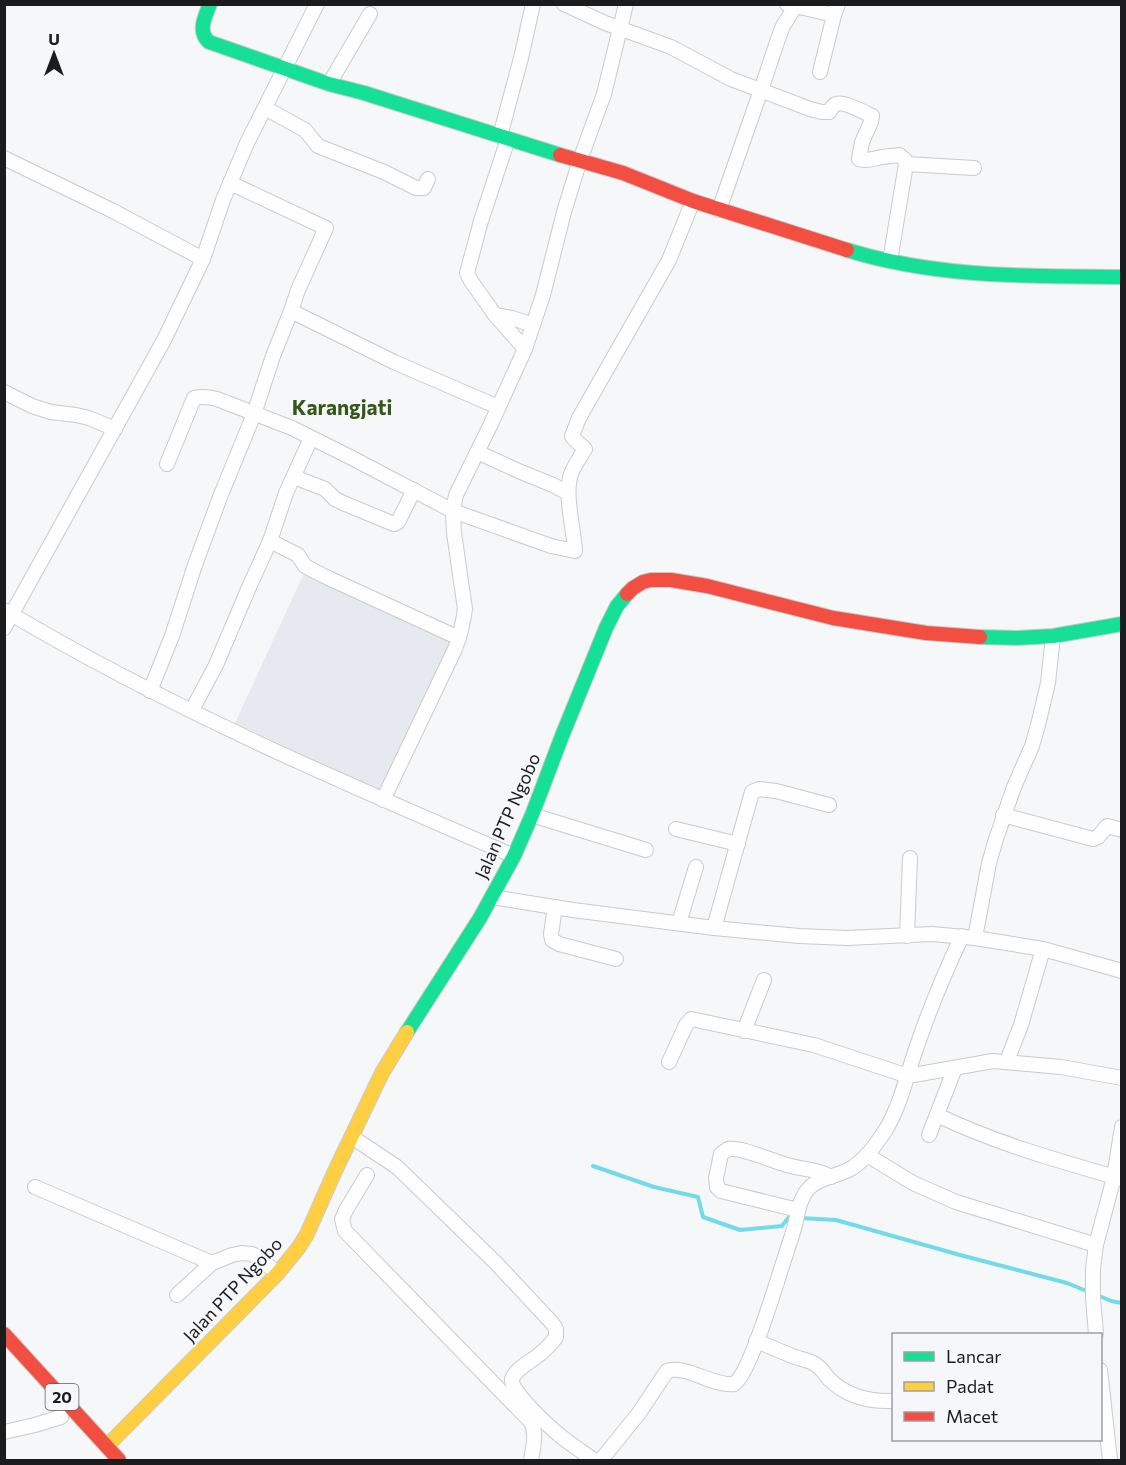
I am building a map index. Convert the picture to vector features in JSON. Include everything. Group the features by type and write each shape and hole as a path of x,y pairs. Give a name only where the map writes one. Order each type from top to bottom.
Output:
{"main road":[{"path":"210,4 202,33 208,42 328,84 623,173 693,201 835,247 923,268 974,274 1122,277"},
{"name":"Jalan PTP Ngobo","path":"107,1446 278,1273 307,1234 391,1056 480,918 514,856 606,628 617,606 633,588 651,580 681,581 834,618 926,633 993,638 1053,636 1122,624"},
{"name":"20","path":"4,1334 120,1461"},
{"name":"20","path":"48,1403 65,1421"}],"street":[{"path":"4,628 8,612 22,595 164,340 203,259 247,143 317,4"},
{"path":"525,349 495,315 466,273 504,137 532,4"},
{"path":"564,4 605,23 672,47 731,79 810,109 829,112 837,104 849,106 872,116 862,141 859,159 863,161 898,155 905,160 906,164 890,261"},
{"path":"383,800 459,638 465,609 454,533 453,511 456,495 525,349 543,295 580,160 604,94 626,4"},
{"path":"719,210 791,6 836,10 820,72"},
{"path":"328,84 370,14"},
{"path":"265,108 305,129 318,146 384,172 416,188 424,188 428,179"},
{"path":"4,158 114,211 203,259"},
{"path":"906,164 974,168"},
{"path":"150,691 172,636 220,496 254,414 298,290 326,227 230,183"},
{"path":"167,464 194,398 201,396 217,399 292,428 453,511 551,546 576,551 568,494 571,474 585,449 574,441 572,436 574,430 669,260 693,201"},
{"path":"291,311 394,362 498,407"},
{"path":"495,315 533,325"},
{"path":"4,392 32,406 51,412 89,418 115,429"},
{"path":"192,710 216,665 270,540 286,493 311,438"},
{"path":"477,452 553,484 568,494"},
{"path":"294,477 326,489 335,499 394,524 398,522 414,490"},
{"path":"270,540 298,555 305,566 324,576 459,638"},
{"path":"8,612 150,691 383,800 514,856"},
{"path":"601,1461 639,1413 667,1371 676,1369 724,1384 734,1384 742,1377 752,1357 807,1189 817,1181 852,1168 867,1155 890,1120 934,1001 969,937 1003,815 1032,747 1048,683 1053,636"},
{"path":"714,928 752,792 759,789 805,798 829,806"},
{"path":"532,815 646,850"},
{"path":"1003,815 1093,839 1098,837 1107,826 1122,830"},
{"path":"676,829 738,844"},
{"path":"908,936 910,858"},
{"path":"679,923 696,867"},
{"path":"492,897 714,928 816,937 847,938 932,934 969,937 1043,949 1122,971"},
{"path":"555,907 550,934 552,940 559,944 616,959"},
{"path":"1007,1061 1021,1025 1043,949"},
{"path":"744,1031 764,980"},
{"path":"669,1062 686,1025 692,1019 814,1045 908,1076 993,1061 1007,1061 1081,1070 1122,1078"},
{"path":"929,1135 955,1068"},
{"path":"937,1115 968,1130 1118,1178"},
{"path":"1096,1333 1092,1281 1096,1245 1118,1178 1122,1127"},
{"path":"352,1137 397,1167 496,1263 553,1324 557,1333 556,1337 539,1355 512,1377 512,1384 543,1420 594,1461"},
{"path":"798,1212 729,1193 717,1187 717,1169 724,1150 739,1149 792,1166 817,1170 831,1176"},
{"path":"867,1155 913,1183 948,1199 1096,1245"},
{"path":"368,1175 342,1219 345,1231 524,1413 533,1426 534,1442 531,1461"},
{"path":"35,1187 212,1263"},
{"path":"177,1295 212,1263 232,1255 252,1254 278,1273"},
{"path":"756,1341 812,1362 822,1369 839,1388 853,1395 873,1400 892,1401"},
{"path":"1102,1377 1114,1456"},
{"path":"4,1432 65,1421"}],"shaded area":[{"path":"305,571 456,638 383,792 235,723"}],"waterway":[{"path":"593,1166 654,1187 698,1197 703,1217 740,1230 782,1226 789,1217 793,1217"},
{"path":"800,1218 836,1220 1067,1283 1089,1292"},
{"path":"1095,1294 1122,1303"}],"traffic: fast":[{"path":"210,4 203,29 205,38 209,42 329,84 560,155"},
{"path":"847,250 881,259 949,271 983,274 1122,277"},
{"path":"407,1032 480,918 514,856 606,628 617,606 627,594"},
{"path":"980,637 1053,636 1122,624"}],"traffic: slow":[{"path":"107,1446 278,1273 299,1247 382,1073 407,1032"}],"traffic: jam":[{"path":"560,155 623,173 693,201 847,250"},
{"path":"627,594 643,582 671,580 707,586 833,618 926,633 980,637"},
{"path":"4,1334 119,1460"}],"district":[{"name":"Karangjati","path":"342,408"}]}
